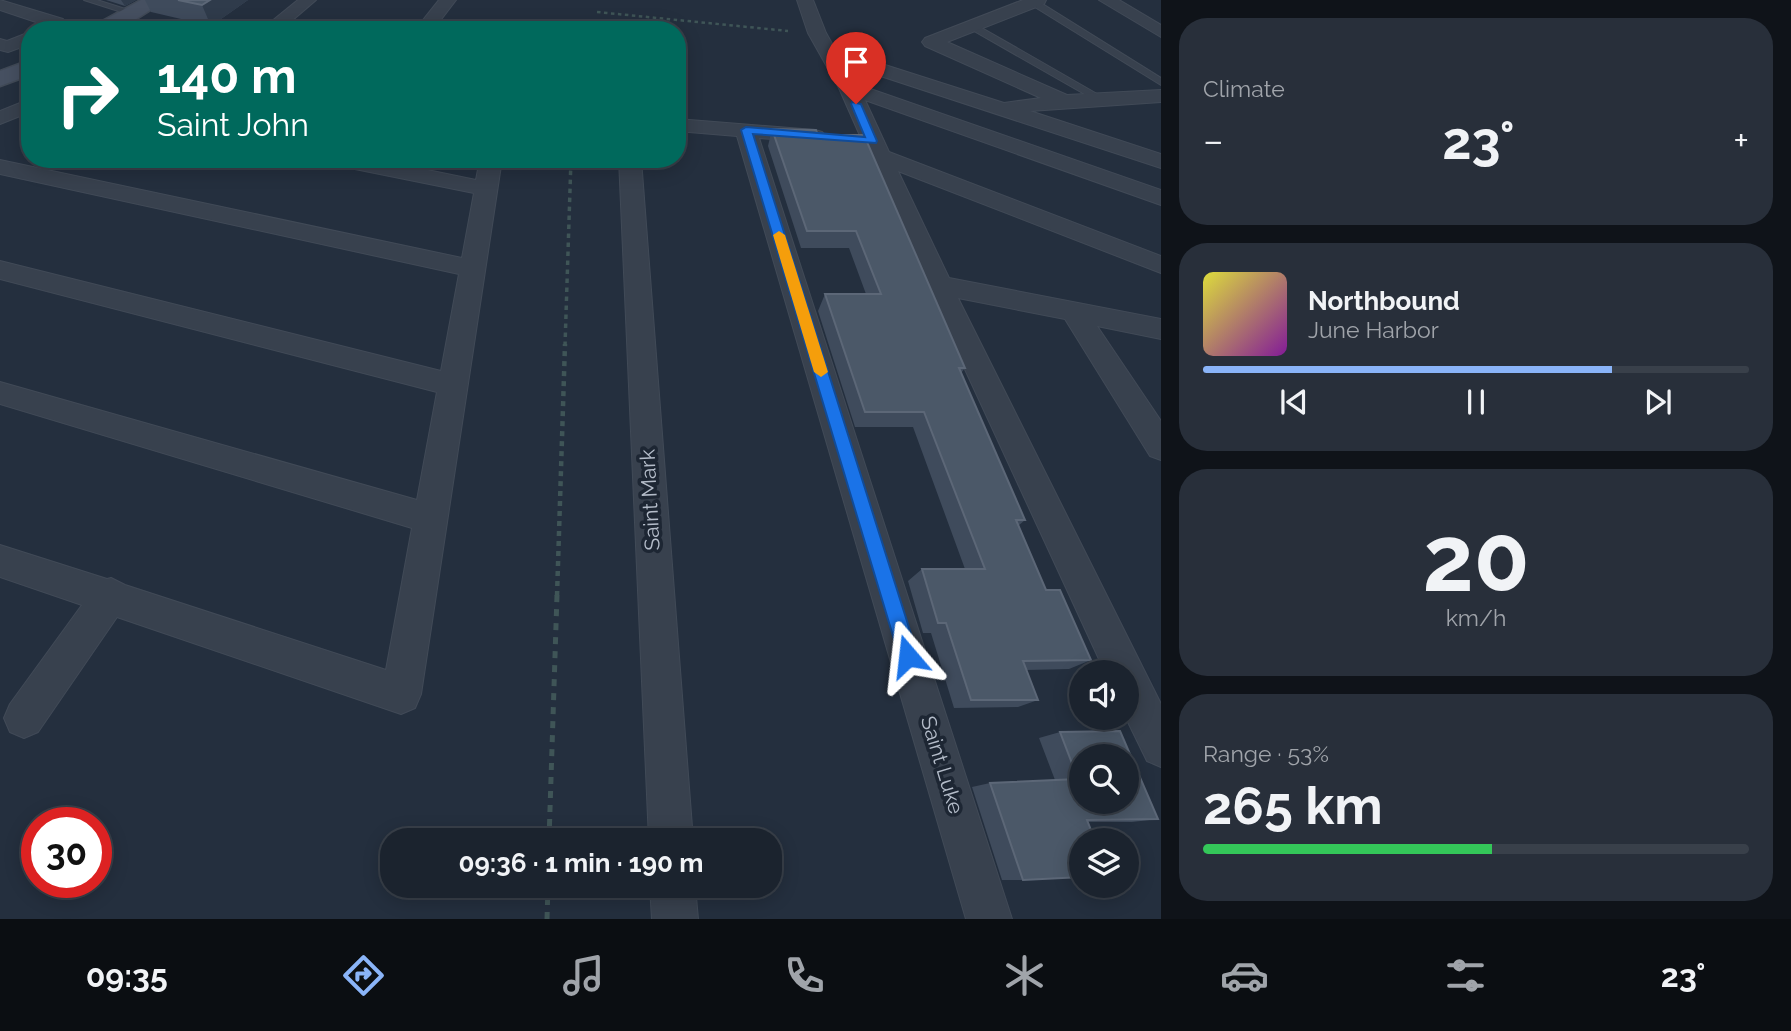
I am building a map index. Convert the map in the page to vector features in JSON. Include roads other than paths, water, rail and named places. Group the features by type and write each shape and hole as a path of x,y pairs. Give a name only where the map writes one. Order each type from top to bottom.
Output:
{"street":[{"path":"119,21 156,0"},
{"path":"281,21 308,0"},
{"path":"431,21 448,0"},
{"path":"805,0 817,33 849,88 939,285 1119,660"},
{"path":"1107,0 1161,32"},
{"path":"1036,1 971,24 931,42 1064,101"},
{"path":"0,4 51,21"},
{"path":"0,44 8,47 21,41"},
{"path":"830,53 1161,161"},
{"path":"0,79 21,71"},
{"path":"849,88 1161,198"},
{"path":"1000,109 1099,98 1161,96"},
{"path":"0,118 21,109"},
{"path":"686,126 837,137 876,148 1161,265"},
{"name":"Saint Luke","path":"746,130 989,919"},
{"path":"0,167 473,269"},
{"path":"0,561 111,595 401,694 489,174 429,168"},
{"name":"Saint Mark","path":"631,168 670,828"},
{"path":"0,270 453,385"},
{"path":"939,285 1161,329"},
{"path":"1074,312 1161,447"},
{"path":"0,393 429,519"},
{"path":"24,718 111,595"},
{"path":"1139,701 1161,747"},
{"path":"674,898 675,919"}],"lane":[{"path":"88,0 134,13"},
{"path":"1036,1 1161,82"},
{"path":"971,24 1099,98"}]}
